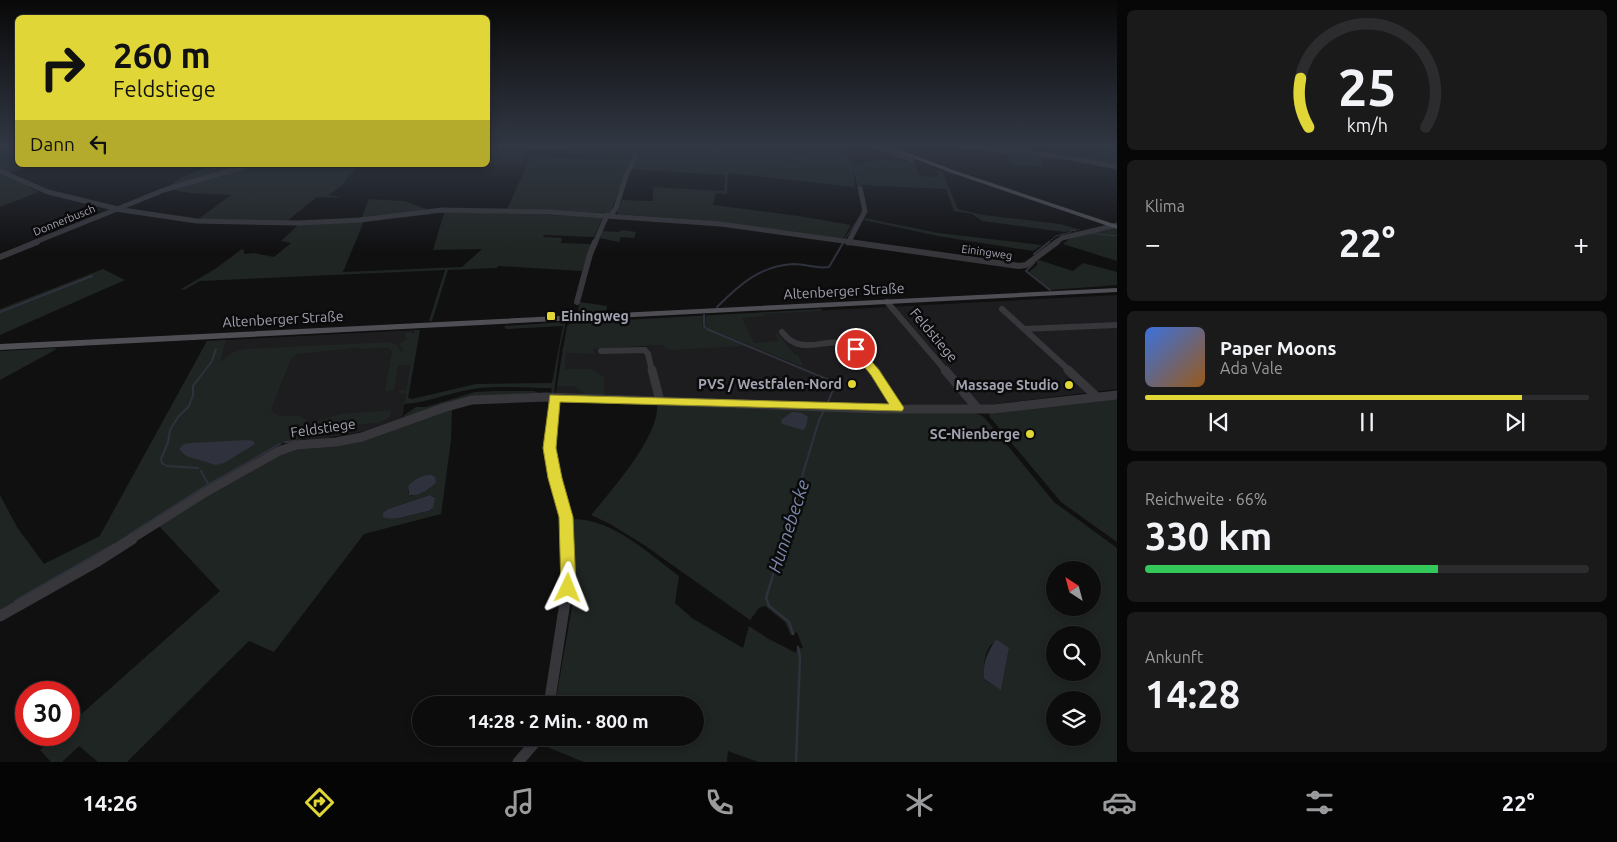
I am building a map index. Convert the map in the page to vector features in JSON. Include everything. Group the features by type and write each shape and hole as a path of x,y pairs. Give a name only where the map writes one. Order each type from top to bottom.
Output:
{"main road":[{"path":"980,182 1116,226"},
{"name":"Altenberger Straße","path":"0,347 1117,290"}],"street":[{"name":"Einingweg","path":"23,182 44,191 118,209 201,221 280,223 360,220 446,210 537,211 721,224 1019,266 1026,265 1062,238 1116,226"},
{"name":"Donnerbusch","path":"0,256 170,188 192,182"},
{"path":"577,302 590,254 609,215 616,208 624,182"},
{"path":"848,243 864,212 860,188"},
{"name":"Feldstiege","path":"887,302 978,409"},
{"path":"1002,309 1097,397"},
{"path":"1024,329 1117,325"},
{"path":"782,332 788,341 796,344 844,344 853,347 875,373 898,408"},
{"path":"600,351 646,350 660,402"},
{"name":"Feldstiege","path":"0,616 96,562 206,492 284,448 362,437 443,408 472,400 489,398 555,398 993,409 1117,394"},
{"path":"550,696 569,577 566,517 549,448 555,398"},
{"path":"518,762 531,746"}],"shaded area":[{"path":"0,182 19,182 39,192 0,207"},
{"path":"175,182 345,182 329,195 343,198 317,197 286,222 197,220 231,195 190,193 166,189"},
{"path":"519,182 622,182 610,213 507,209"},
{"path":"725,182 728,182 727,194 716,193 713,205 851,225 843,239 723,222 617,213 622,200 653,201 653,187 724,191"},
{"path":"806,182 854,182 855,187"},
{"path":"858,182 946,182 958,209 983,215 1060,224 1081,230 1064,232 982,221 972,214 954,211 946,189 859,185"},
{"path":"369,199 404,201 430,210 361,219"},
{"path":"444,213 603,217 594,237 544,235 543,237 562,238 561,243 591,244 582,271 498,266 497,268 448,270 432,321 429,321 445,270 200,281 184,290 181,289 215,269 242,249 244,254 254,253 274,257 291,243 281,241 299,224 364,221 343,272 462,267 482,249 433,250"},
{"path":"865,218 938,233 1042,245 1033,251 938,236 864,220"},
{"path":"1117,227 1117,261 1063,244 1072,237"},
{"path":"623,230 636,232 634,238 621,237 619,242 600,238 603,231 618,232"},
{"path":"1039,260 1073,271 1083,263 1117,272 1117,285 1051,290 1029,272 1038,264 1035,262"},
{"path":"103,269 125,280 0,335 0,309"},
{"path":"1117,295 1117,389 988,405 555,399 563,346 592,349 651,346 693,317"},
{"path":"580,302 607,306 606,312 577,313"},
{"path":"821,309 822,311 764,314 765,316 742,318 754,343 779,341 775,334 777,333 795,355 798,355 804,367 710,329 706,325 706,316 703,316 702,325 704,328 747,346 671,350 665,348 664,345 593,349 594,354 566,353 565,369 591,369 604,377 604,396 586,395 573,386 557,386 567,326 570,323"},
{"path":"566,322 560,348 554,394 551,388 492,387 473,389 404,404 406,393 399,394 400,390 406,390 410,365 398,365 394,390 385,391 392,351 389,348 356,348 297,354 291,359 271,410 279,415 299,416 307,421 300,441 279,444 257,456 204,487 85,563 0,612 0,495 17,527 44,564 100,536 207,341 226,340 220,362 231,353 245,349 391,342 396,344 401,352 403,350 399,344 407,339 404,333 410,332 414,334 415,330 420,330 408,398 412,399 476,384 552,383 563,326 506,329 504,326"},
{"path":"415,330 402,420 376,429 311,441 305,439 279,444 277,441 89,555 207,341"},
{"path":"56,348 55,350 0,380 0,351"},
{"path":"534,391 539,393 477,396 402,420 403,416 416,407 426,407 475,392"},
{"path":"1117,399 1117,542 1061,502 989,416 990,413"},
{"path":"657,405 976,413 984,417 1054,502 1117,548 1117,762 758,762 728,751 727,762 584,762 547,747 704,746 704,696 557,696 575,589 573,519 588,521 616,531 655,557 679,576 675,603 692,618 743,648 749,626 796,653 797,649 803,648 797,632 791,635 785,622 765,606 759,608 750,620 644,545 610,524 591,515 632,463 651,432 656,418","holes":["996,641 1009,648 1001,689 984,680 986,653"]},
{"path":"452,409 451,440 441,514 364,534 274,652 249,641 127,762 98,762 79,746 80,715 220,591 159,526 232,480 290,449 317,447","holes":["423,476 436,483 426,490 411,496 408,493 408,486","430,495 434,497 432,509 429,511 404,517 394,517 388,509"]},
{"path":"391,410 390,417 379,423 311,428 314,421 320,421 340,414"},
{"path":"792,412 802,413 808,417 806,427 803,430 782,424 781,420"},
{"path":"253,441 255,444 224,463 216,465 186,456 179,449 184,444 191,443"},
{"path":"431,475 435,477 436,483 420,494 409,495 408,486 410,484 421,476"},
{"path":"430,495 435,498 433,508 429,511 399,518 383,517 383,513 388,509"},
{"path":"996,639 1009,648 1001,690 984,679 986,658"},
{"path":"45,746 79,746 62,762 51,762 40,750"}],"waterway":[{"name":"Hunnebecke","path":"857,182 859,189"},
{"name":"Hunnebecke","path":"845,239 859,218"},
{"path":"1047,243 1056,236 1071,232 1071,230 1076,231"},
{"path":"1090,233 1117,236"},
{"path":"1034,254 1049,242"},
{"name":"Hunnebecke","path":"717,307 742,284 771,268 794,264 829,267 843,243"},
{"path":"1034,263 1026,271 1050,290"},
{"path":"0,312 92,276"},
{"name":"Hunnebecke","path":"704,315 704,326 707,329 836,383 828,402"},
{"path":"198,468 167,466 162,463 161,459 168,442 170,430 178,417 189,406 193,395 193,386 212,361 216,349"},
{"name":"Hunnebecke","path":"783,540 819,420 825,409"},
{"path":"285,442 296,441"},
{"path":"130,534 204,487 280,444"},
{"path":"201,471 208,484"},
{"name":"Hunnebecke","path":"784,539 766,598 769,606 789,622 793,634"},
{"path":"15,601 113,545"},
{"name":"Hunnebecke","path":"796,762 800,657 798,647"}],"place":[{"name":"Einingweg","path":"551,316"},
{"name":"PVS / Westfalen-Nord","path":"852,384"},
{"name":"Massage Studio","path":"1069,385"},
{"name":"SC-Nienberge","path":"1030,434"}],"route":[{"path":"568,588 569,567 566,517 549,448 555,398 878,409 898,408 871,367 856,349"}]}
